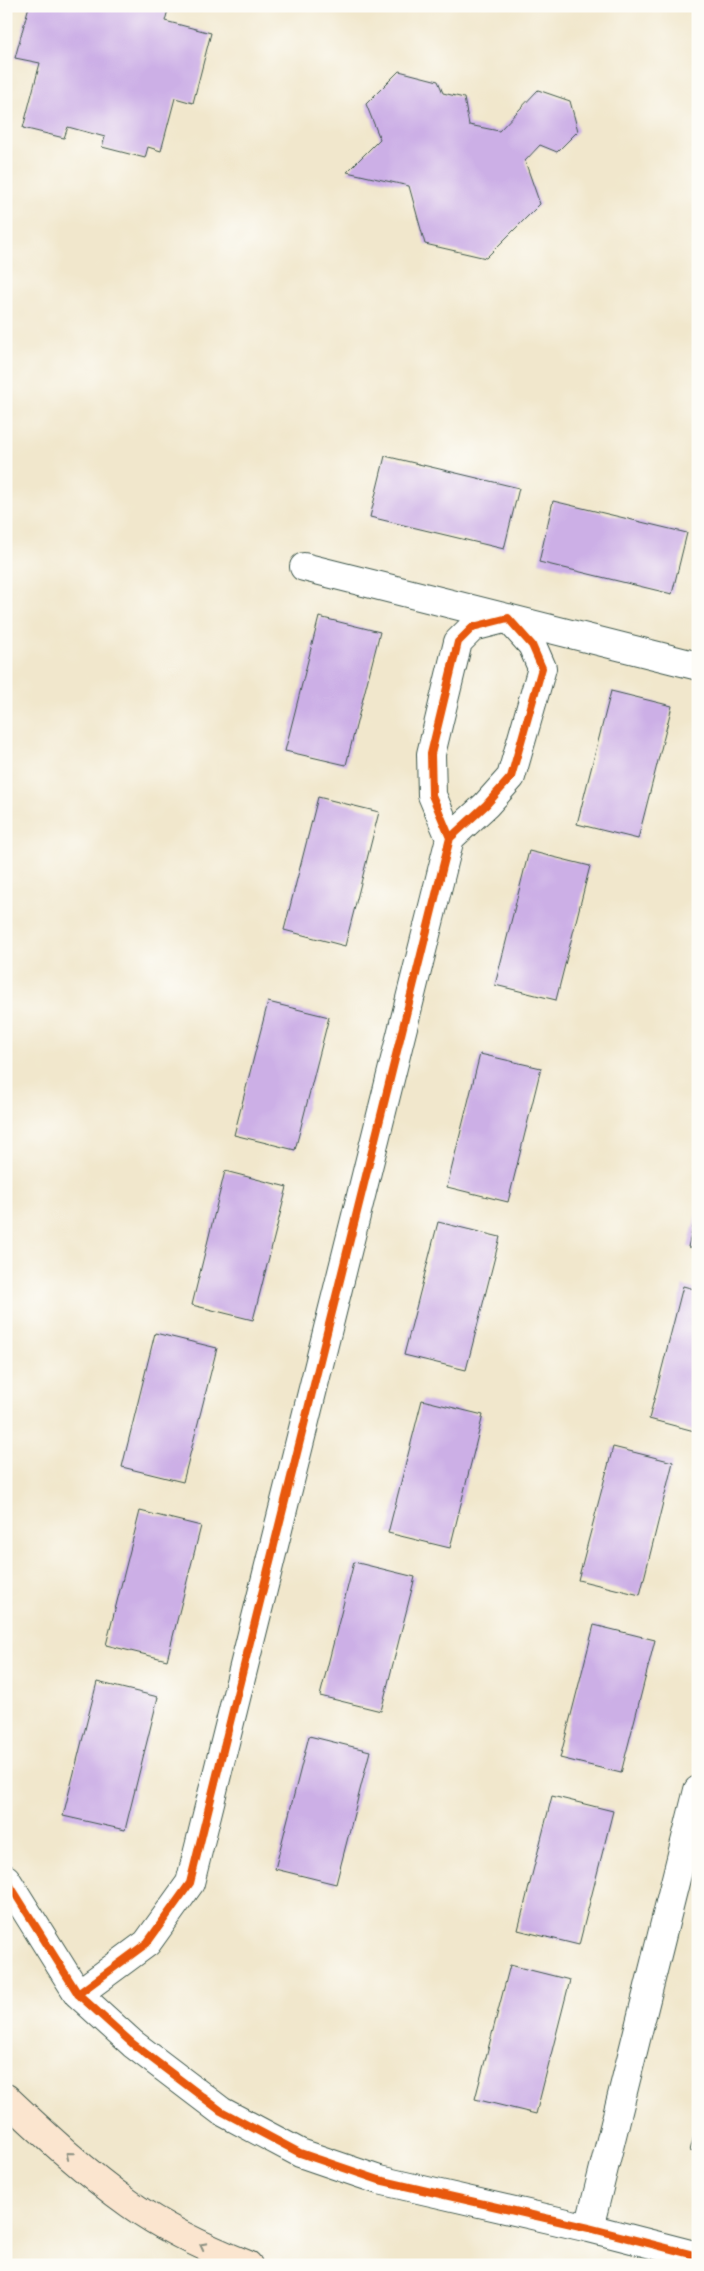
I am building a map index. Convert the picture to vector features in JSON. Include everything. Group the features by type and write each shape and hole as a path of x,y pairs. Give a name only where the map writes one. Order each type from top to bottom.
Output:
{"main road":[{"path":"6,2098 51,2140 130,2205 206,2248 248,2265"}],"street":[{"path":"304,567 698,666"},
{"path":"78,1994 147,1943 190,1883 450,838 486,805 511,777 542,668 532,645 508,618"},
{"path":"450,838 432,795 431,754 458,642 473,627 508,618"},
{"path":"589,2228 698,1790"},
{"path":"6,1878 78,1994 133,2044 221,2111 300,2154 379,2180 589,2228 698,2256"}],"building":[{"path":"29,6 169,6 165,21 211,33 193,103 175,98 161,151 148,147 145,158 102,147 105,137 68,127 64,138 23,128 40,63 15,58"},
{"path":"399,71 438,81 443,93 464,98 469,125 499,131 538,90 570,101 578,131 557,152 540,145 525,161 540,204 486,258 425,244 409,186 347,172 380,139 366,104"},
{"path":"385,456 519,488 504,549 370,517"},
{"path":"553,501 687,533 672,594 539,562"},
{"path":"319,617 380,632 346,765 285,751"},
{"path":"611,691 672,706 638,839 577,824"},
{"path":"318,797 379,812 345,946 284,930"},
{"path":"529,851 590,866 556,1000 495,985"},
{"path":"268,1002 329,1017 295,1150 234,1135"},
{"path":"480,1054 541,1068 508,1202 447,1187"},
{"path":"225,1171 287,1187 253,1320 192,1305"},
{"path":"698,1211 698,1249 688,1247"},
{"path":"438,1222 500,1237 466,1370 404,1355"},
{"path":"683,1286 698,1290 698,1432 649,1419"},
{"path":"155,1333 217,1348 183,1482 122,1467"},
{"path":"422,1400 483,1415 450,1548 388,1533"},
{"path":"613,1447 673,1462 640,1595 578,1580"},
{"path":"140,1511 201,1526 167,1660 106,1645"},
{"path":"354,1562 415,1577 381,1711 320,1696"},
{"path":"594,1625 655,1640 621,1773 560,1758"},
{"path":"97,1682 158,1697 125,1830 63,1816"},
{"path":"309,1736 370,1751 336,1884 275,1869"},
{"path":"552,1796 613,1811 579,1945 518,1930"},
{"path":"510,1965 570,1980 536,2114 475,2099"},
{"path":"698,2123 698,2153 690,2151"}],"cycle path":[{"path":"78,1994 147,1943 190,1883 450,838 486,805 511,777 542,668 532,645 508,618 473,627 458,642 431,754 432,795 450,838"},
{"path":"6,1879 78,1994 133,2044 221,2111 300,2153 379,2180 589,2228 698,2256"}]}
